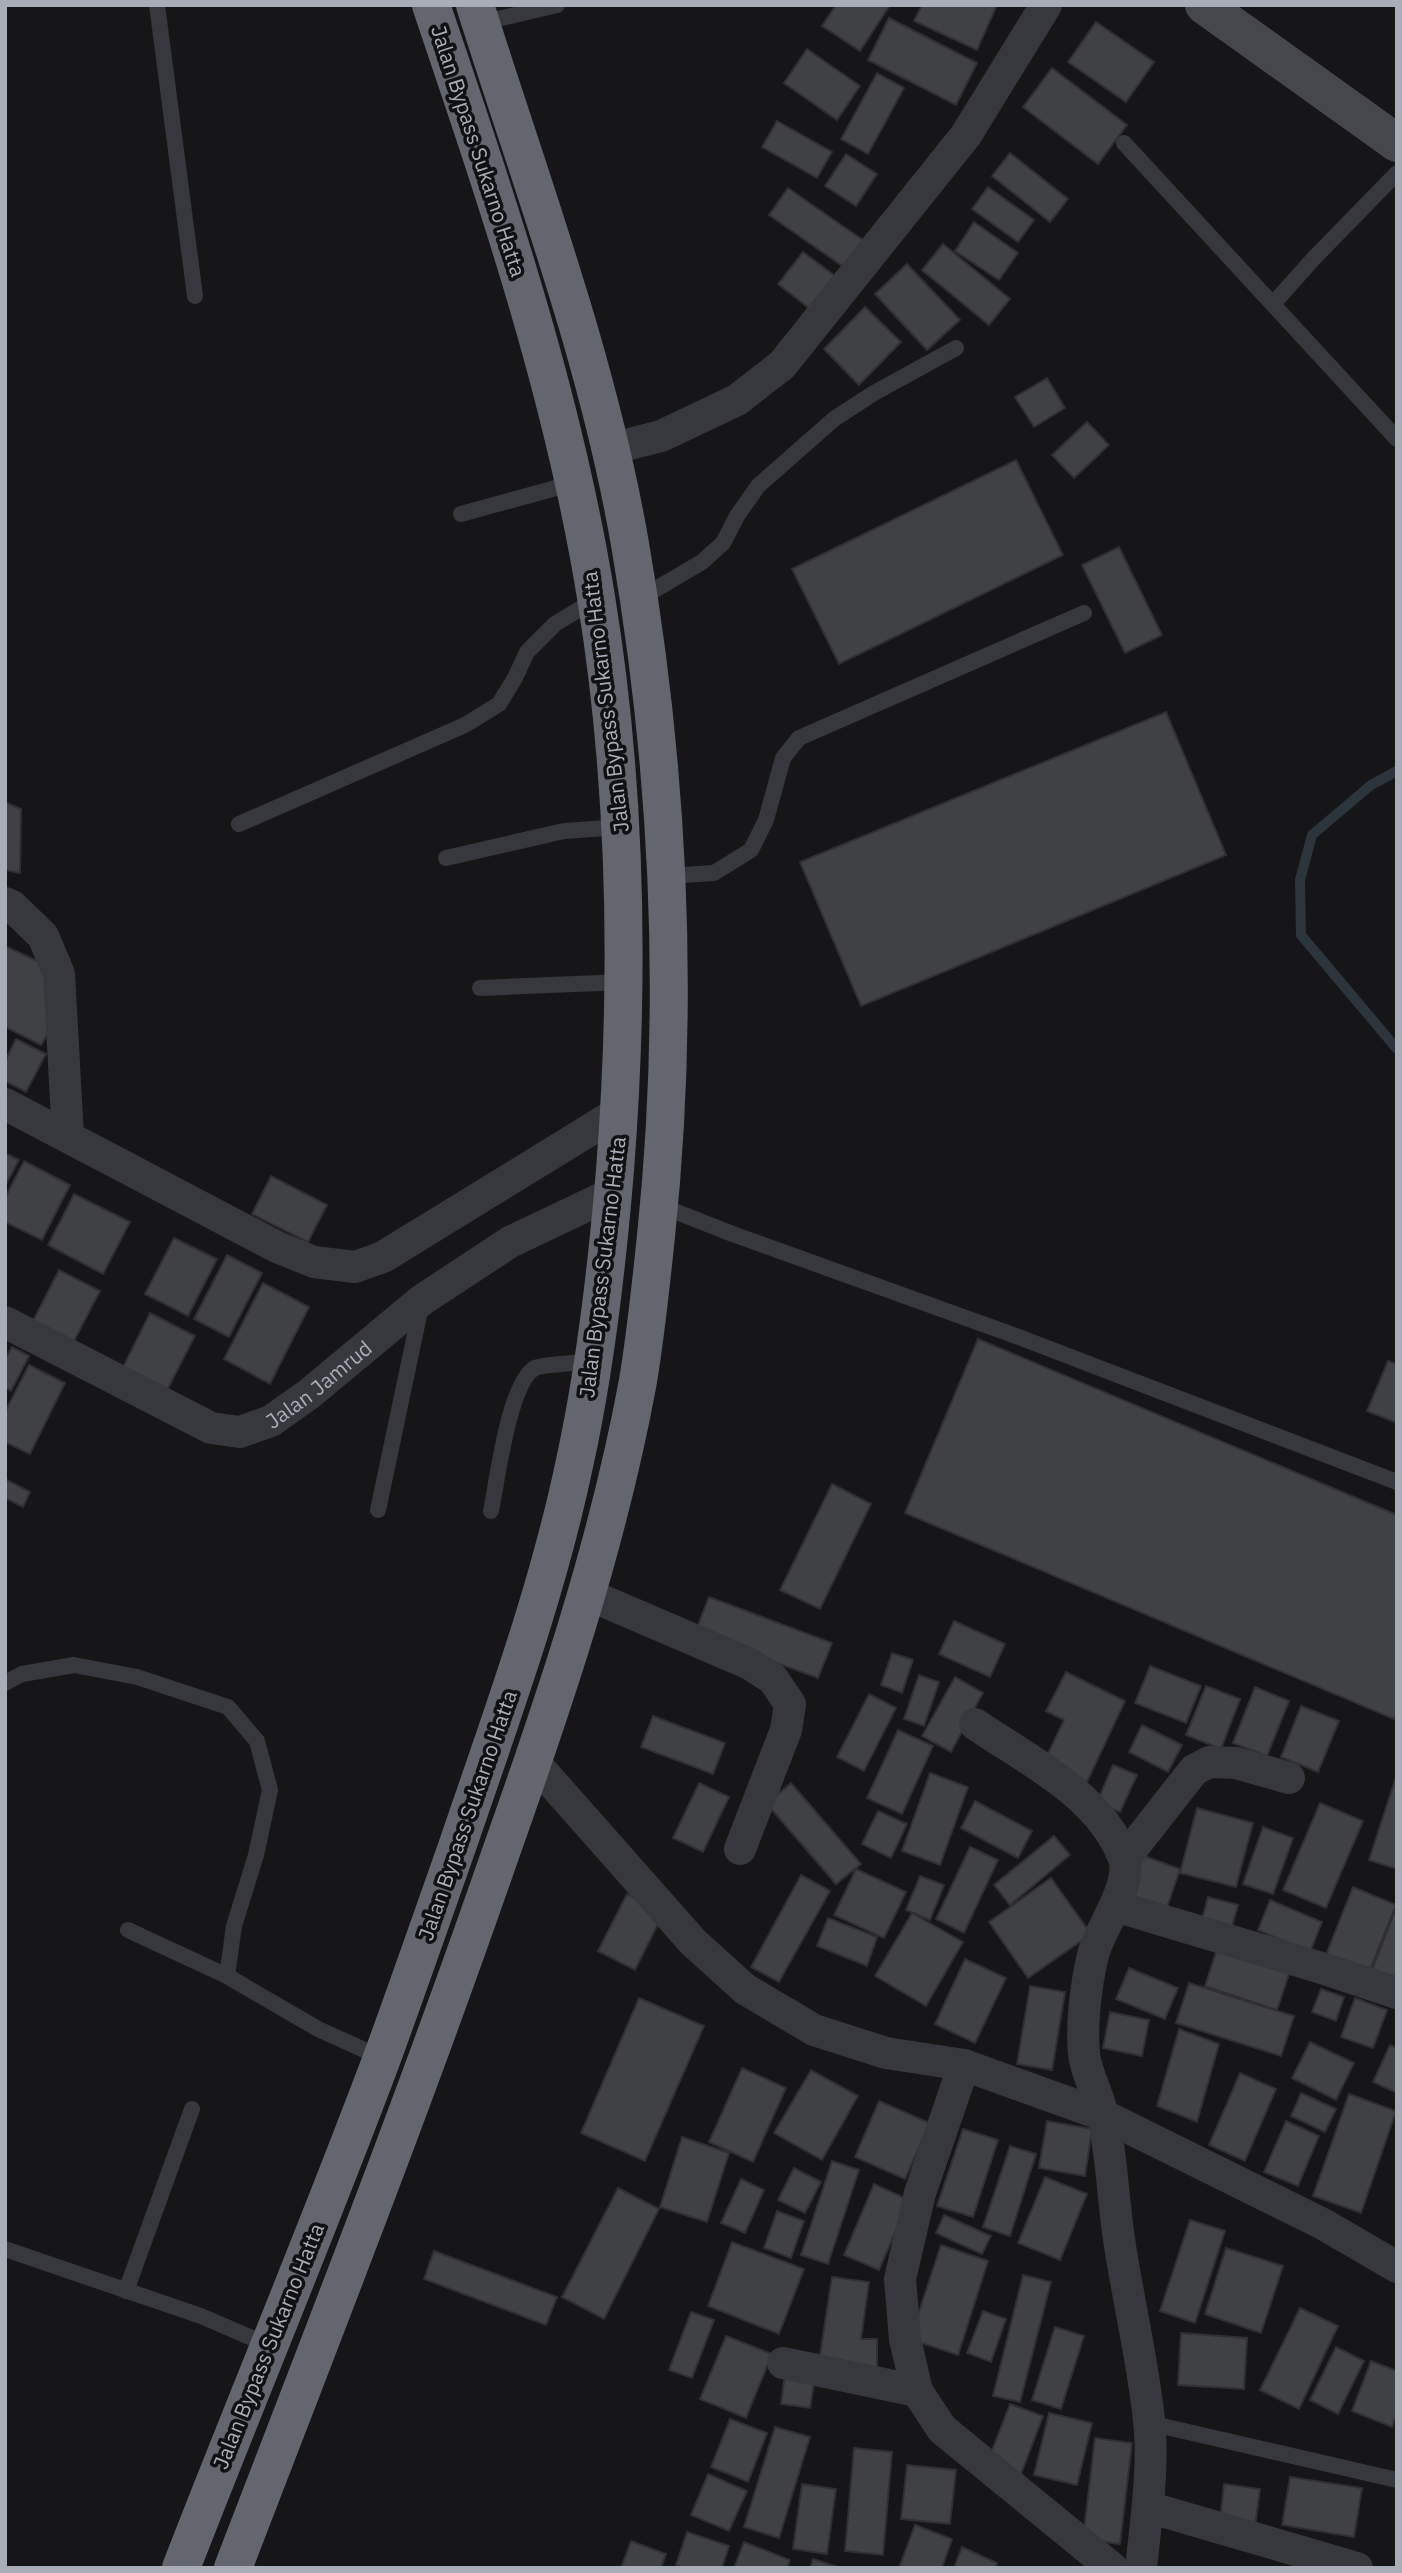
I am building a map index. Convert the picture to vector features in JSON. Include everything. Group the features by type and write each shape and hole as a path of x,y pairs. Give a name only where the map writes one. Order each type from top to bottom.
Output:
{"highway":[{"name":"Jalan Bypass Sukarno Hatta","path":"181,2568 382,2058 476,1791 534,1612 572,1475 594,1361 613,1193 626,935 621,827 596,599 574,483 547,367 515,256 431,5"},
{"name":"Jalan Bypass Sukarno Hatta","path":"233,2568 423,2071 533,1761 587,1594 613,1497 638,1378 659,1205 668,1036 666,876 650,681 639,600 610,449 556,250 478,14"}],"main road":[{"path":"1204,5 1397,143"}],"street":[{"path":"610,449 661,436 737,400 782,365 966,135 1046,5"},
{"path":"5,903 12,906 43,936 60,974 68,1136"},
{"path":"5,1104 277,1247 314,1262 355,1267 383,1257 619,1112"},
{"name":"Jalan Jamrud","path":"5,1322 211,1428 240,1432 271,1420 309,1394 422,1300 510,1242 613,1193"},
{"path":"587,1594 750,1664 773,1679 790,1704 786,1730 740,1849"},
{"path":"975,1724 1075,1792 1105,1824 1125,1858"},
{"path":"533,1761 693,1942 745,1989 814,2030 886,2053 964,2065 1103,2115 1323,2224 1397,2267"},
{"path":"1141,2568 1148,2507 1149,2423 1138,2339 1121,2251 1103,2115 1085,2060 1084,2004 1093,1952 1115,1906 1123,1881 1125,1858 1194,1770 1209,1762 1236,1763 1289,1778"},
{"path":"1115,1906 1397,1993"},
{"path":"964,2065 920,2193 900,2278 905,2339 917,2391 942,2429 1112,2568"},
{"path":"783,2363 917,2391"},
{"path":"1148,2507 1357,2568"}],"lane":[{"path":"157,5 195,296"},
{"path":"478,14 557,5"},
{"path":"1124,143 1397,439"},
{"path":"1273,304 1397,173"},
{"path":"639,600 685,573 723,543 737,516 758,486 834,419 874,393 956,348"},
{"path":"461,514 574,483"},
{"path":"239,824 465,726 499,704 527,652 555,624 596,599"},
{"path":"666,876 715,873 751,850 766,820 783,758 799,738 1084,613"},
{"path":"446,858 564,831 621,827"},
{"path":"480,988 625,982"},
{"path":"659,1205 1016,1336 1397,1482"},
{"path":"378,1510 422,1300"},
{"path":"491,1511 514,1397 525,1378 535,1368 594,1361"},
{"path":"5,1683 22,1674 74,1665 137,1677 228,1707 257,1741 270,1790 256,1855 233,1926 227,1976"},
{"path":"128,1930 227,1976 318,2029 382,2058"},
{"path":"127,2291 192,2109"},
{"path":"5,2249 201,2316 268,2345"},
{"path":"1149,2423 1397,2480"}],"building":[{"path":"836,5 890,5 860,51 822,26"},
{"path":"922,5 997,5 977,50 914,21"},
{"path":"889,18 977,63 956,105 868,60"},
{"path":"1096,22 1154,62 1126,102 1068,62"},
{"path":"807,49 860,86 837,120 784,83"},
{"path":"1052,68 1127,125 1098,164 1023,107"},
{"path":"877,73 904,88 868,154 841,139"},
{"path":"777,121 832,152 817,178 762,147"},
{"path":"1010,153 1068,199 1050,222 992,176"},
{"path":"846,154 877,174 856,206 825,186"},
{"path":"988,187 1034,220 1018,242 972,209"},
{"path":"788,188 870,245 851,272 769,215"},
{"path":"974,222 1018,253 999,280 955,251"},
{"path":"943,244 1010,299 989,325 922,270"},
{"path":"803,252 843,282 818,315 778,284"},
{"path":"907,264 960,320 927,350 875,294"},
{"path":"865,307 901,342 859,385 824,349"},
{"path":"1047,378 1065,408 1034,427 1015,397"},
{"path":"1087,422 1109,445 1074,478 1052,455"},
{"path":"1016,460 1063,555 839,664 792,569"},
{"path":"1119,547 1162,635 1125,653 1082,565"},
{"path":"1166,712 1226,855 861,1006 800,862"},
{"path":"5,802 21,809 20,873 5,870"},
{"path":"5,946 48,966 55,1022 41,1045 5,1027"},
{"path":"16,1039 46,1054 26,1092 5,1081 5,1061"},
{"path":"5,1153 19,1160 5,1186"},
{"path":"24,1161 70,1185 42,1240 5,1222 5,1198"},
{"path":"271,1176 327,1205 308,1242 252,1214"},
{"path":"74,1194 130,1222 103,1274 48,1245"},
{"path":"174,1238 217,1259 188,1316 145,1294"},
{"path":"227,1255 262,1273 229,1337 194,1319"},
{"path":"59,1270 100,1291 74,1341 33,1321"},
{"path":"263,1283 309,1307 270,1384 224,1359"},
{"path":"150,1313 195,1336 166,1392 122,1369"},
{"path":"978,1339 1397,1515 1397,1713 1394,1719 905,1513"},
{"path":"12,1347 29,1356 11,1391 5,1388 5,1359"},
{"path":"1388,1361 1397,1364 1397,1423 1367,1411"},
{"path":"29,1365 65,1383 30,1454 5,1442 5,1412"},
{"path":"5,1479 30,1492 23,1507 5,1498"},
{"path":"832,1484 871,1504 820,1609 780,1590"},
{"path":"709,1597 832,1643 818,1678 695,1633"},
{"path":"954,1621 1005,1644 990,1677 939,1654"},
{"path":"892,1653 913,1660 902,1693 881,1685"},
{"path":"1150,1666 1201,1686 1186,1723 1135,1703"},
{"path":"1066,1672 1125,1701 1087,1782 1044,1762 1064,1720 1046,1711"},
{"path":"919,1675 939,1682 924,1726 904,1719"},
{"path":"955,1677 983,1693 951,1752 922,1736"},
{"path":"1206,1686 1240,1699 1221,1749 1186,1735"},
{"path":"1255,1687 1289,1701 1267,1756 1233,1743"},
{"path":"869,1694 896,1708 864,1771 837,1757"},
{"path":"1301,1706 1339,1721 1318,1772 1281,1757"},
{"path":"653,1716 725,1743 713,1774 641,1747"},
{"path":"1142,1725 1182,1745 1168,1772 1129,1752"},
{"path":"898,1730 933,1746 902,1814 867,1798"},
{"path":"1113,1765 1137,1775 1120,1812 1097,1802"},
{"path":"930,1773 968,1787 940,1865 902,1851"},
{"path":"1397,1774 1397,1869 1369,1860"},
{"path":"699,1783 729,1797 703,1852 673,1838"},
{"path":"791,1783 861,1864 836,1884 767,1804"},
{"path":"975,1801 1032,1831 1018,1858 961,1828"},
{"path":"1320,1803 1363,1821 1326,1908 1283,1890"},
{"path":"1197,1808 1253,1823 1236,1887 1180,1873"},
{"path":"878,1811 907,1824 891,1858 862,1844"},
{"path":"1263,1827 1293,1838 1273,1894 1243,1884"},
{"path":"1054,1836 1070,1855 1010,1905 994,1885"},
{"path":"970,1847 998,1860 964,1933 936,1919"},
{"path":"1139,1854 1180,1869 1163,1919 1121,1904"},
{"path":"856,1869 906,1892 884,1938 834,1915"},
{"path":"801,1875 830,1891 779,1982 751,1967"},
{"path":"920,1876 944,1885 930,1920 906,1910"},
{"path":"1051,1878 1091,1934 1028,1978 989,1922"},
{"path":"1353,1887 1396,1905 1367,1977 1324,1960"},
{"path":"627,1894 664,1912 635,1970 598,1951"},
{"path":"1208,1897 1238,1905 1231,1930 1201,1923"},
{"path":"1270,1900 1322,1922 1310,1952 1258,1930"},
{"path":"1397,1909 1397,1985 1370,1975"},
{"path":"912,1913 963,1942 926,2006 875,1976"},
{"path":"828,1918 877,1937 867,1966 817,1946"},
{"path":"1219,1943 1291,1968 1277,2010 1205,1986"},
{"path":"965,1959 1006,1978 975,2043 935,2024"},
{"path":"1129,1968 1178,1988 1165,2019 1116,1999"},
{"path":"1189,1983 1294,2016 1281,2056 1176,2023"},
{"path":"1030,1986 1065,1992 1052,2070 1017,2064"},
{"path":"1321,1989 1344,1997 1336,2021 1312,2012"},
{"path":"639,1998 704,2026 645,2161 581,2133"},
{"path":"1355,1998 1387,2010 1373,2048 1341,2037"},
{"path":"1110,2012 1149,2020 1142,2056 1103,2048"},
{"path":"1179,2029 1219,2044 1197,2122 1157,2106"},
{"path":"1310,2042 1354,2063 1336,2100 1292,2078"},
{"path":"1390,2045 1397,2048 1397,2093 1373,2082"},
{"path":"742,2068 786,2088 753,2162 709,2142"},
{"path":"811,2070 858,2096 822,2160 774,2133"},
{"path":"1240,2073 1276,2089 1245,2161 1209,2145"},
{"path":"1301,2093 1336,2109 1325,2132 1291,2116"},
{"path":"1349,2094 1396,2111 1361,2213 1313,2196"},
{"path":"879,2101 930,2123 905,2179 855,2157"},
{"path":"1047,2121 1092,2129 1085,2176 1039,2168"},
{"path":"1286,2121 1319,2136 1298,2186 1264,2172"},
{"path":"963,2129 998,2140 973,2217 937,2206"},
{"path":"682,2137 729,2153 707,2222 660,2207"},
{"path":"1010,2146 1036,2154 1010,2236 983,2227"},
{"path":"832,2161 859,2170 828,2264 801,2255"},
{"path":"794,2168 821,2182 805,2213 778,2200"},
{"path":"1045,2177 1087,2194 1060,2260 1018,2243"},
{"path":"741,2179 764,2190 745,2233 721,2223"},
{"path":"874,2184 909,2200 879,2270 844,2255"},
{"path":"618,2188 659,2209 604,2319 562,2297"},
{"path":"777,2211 804,2221 791,2258 764,2248"},
{"path":"944,2215 991,2236 982,2254 936,2233"},
{"path":"1190,2220 1225,2231 1195,2323 1160,2311"},
{"path":"732,2242 804,2269 779,2334 708,2306"},
{"path":"941,2245 988,2261 958,2355 910,2339"},
{"path":"1226,2248 1283,2266 1261,2333 1205,2314"},
{"path":"434,2251 557,2297 546,2325 424,2279"},
{"path":"1023,2275 1051,2282 1020,2402 993,2396"},
{"path":"832,2277 869,2282 861,2339 877,2339 877,2368 819,2362"},
{"path":"1300,2308 1338,2326 1299,2409 1260,2390"},
{"path":"983,2311 1006,2319 991,2362 967,2353"},
{"path":"691,2312 714,2320 692,2378 669,2370"},
{"path":"1055,2327 1084,2336 1061,2409 1032,2400"},
{"path":"1181,2333 1247,2338 1244,2389 1178,2385"},
{"path":"726,2336 772,2354 746,2418 700,2399"},
{"path":"1336,2347 1364,2361 1338,2414 1310,2400"},
{"path":"1371,2361 1397,2371 1397,2413 1392,2427 1352,2411"},
{"path":"785,2373 815,2377 810,2408 781,2404"},
{"path":"1010,2404 1043,2416 1021,2474 988,2461"},
{"path":"1049,2413 1092,2423 1077,2485 1034,2475"},
{"path":"730,2419 767,2433 748,2482 711,2467"},
{"path":"775,2427 810,2437 779,2538 744,2527"},
{"path":"1095,2438 1132,2443 1120,2544 1083,2539"},
{"path":"854,2448 892,2452 883,2555 845,2551"},
{"path":"907,2465 956,2470 950,2524 901,2519"},
{"path":"708,2474 747,2491 729,2531 691,2515"},
{"path":"1290,2477 1362,2488 1354,2537 1282,2525"},
{"path":"802,2484 836,2489 827,2554 793,2549"},
{"path":"1224,2484 1260,2489 1255,2526 1220,2521"},
{"path":"915,2525 952,2539 942,2568 899,2568"},
{"path":"687,2532 729,2546 722,2568 683,2568 676,2565"},
{"path":"631,2541 666,2554 661,2568 621,2568"},
{"path":"744,2542 790,2560 787,2568 734,2568"},
{"path":"962,2547 997,2563 995,2568 954,2568"},
{"path":"813,2559 841,2568 810,2568"}],"waterway":[{"path":"1397,771 1371,785 1312,835 1300,880 1301,935 1397,1049"}]}
